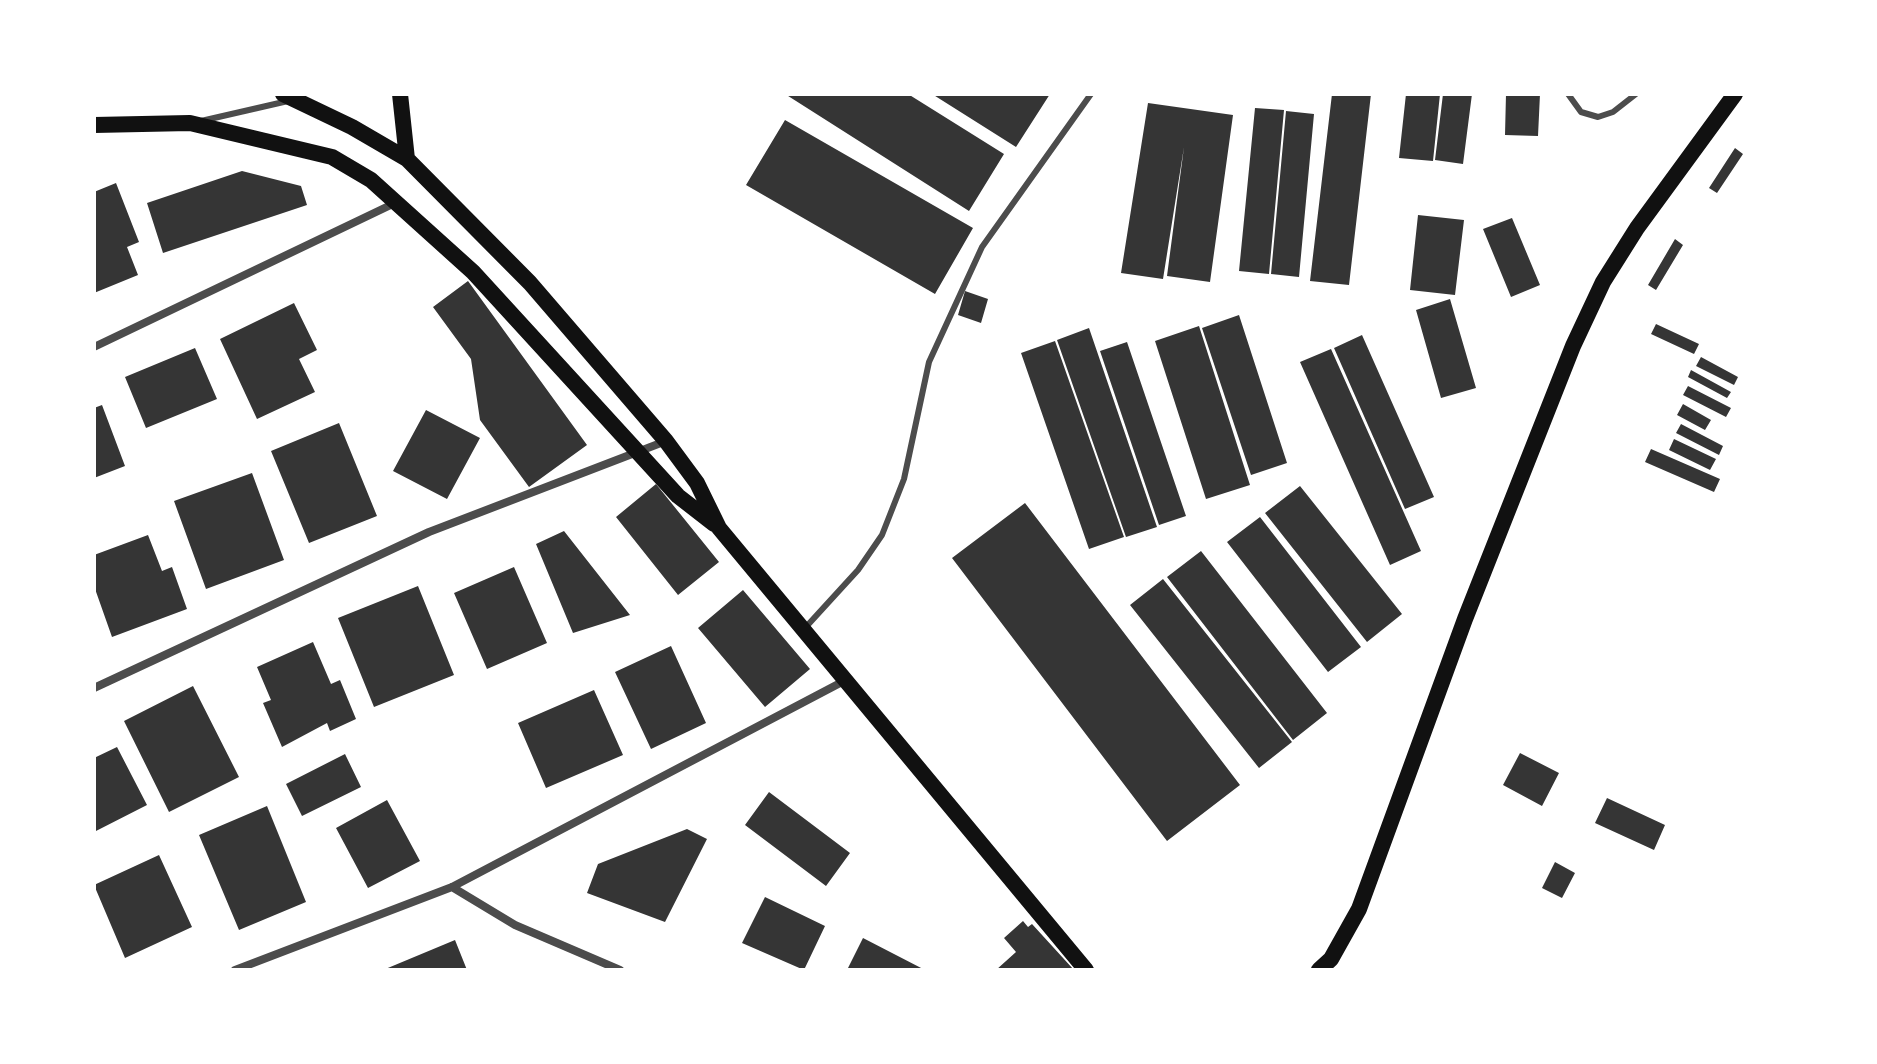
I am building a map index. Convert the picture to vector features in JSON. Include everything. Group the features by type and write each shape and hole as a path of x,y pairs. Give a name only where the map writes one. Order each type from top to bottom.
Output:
{"main road":[{"path":"400,94 407,159"},
{"path":"1319,970 1331,959 1359,909 1465,619 1597,295 1637,228 1735,94"},
{"path":"294,96 407,159 530,283 666,441 697,483 719,528"},
{"path":"94,125 190,123 272,140 332,157 371,180 398,202 473,272 678,496 719,528 1086,970"}],"street":[{"path":"94,347 398,202"},
{"path":"94,688 429,532 666,441"},
{"path":"235,970 452,887 844,681"},
{"path":"452,887 515,925 620,970"}],"lane":[{"path":"803,631 858,570 882,535 904,479 929,362 982,247 1091,94"},
{"path":"1568,94 1581,112 1598,117 1613,112 1636,94"},
{"path":"190,123 294,96"}],"building":[{"path":"785,94 908,94 1004,154 969,211"},
{"path":"932,94 1050,94 1016,147"},
{"path":"1332,94 1371,94 1349,285 1310,281"},
{"path":"1406,94 1440,94 1433,161 1399,158"},
{"path":"1443,94 1472,94 1463,164 1435,160"},
{"path":"1506,94 1540,94 1538,136 1505,135"},
{"path":"1148,103 1233,115 1210,282 1167,276 1184,147 1163,279 1121,273"},
{"path":"1255,108 1284,110 1269,274 1239,271"},
{"path":"1286,111 1314,114 1299,277 1271,274"},
{"path":"785,120 973,228 935,294 746,185"},
{"path":"1735,148 1743,154 1717,193 1709,188"},
{"path":"242,171 301,186 307,205 163,253 147,203"},
{"path":"116,183 139,242 127,247 138,275 94,293 94,192"},
{"path":"1418,215 1464,220 1455,295 1410,290"},
{"path":"1512,218 1540,285 1511,297 1483,229"},
{"path":"1675,239 1683,245 1656,290 1648,285"},
{"path":"468,281 587,445 529,487 480,420 471,359 433,307"},
{"path":"965,291 988,299 981,323 958,315"},
{"path":"1450,299 1476,388 1441,398 1416,310"},
{"path":"294,303 317,350 299,359 315,392 257,419 220,339"},
{"path":"1239,315 1287,463 1251,475 1202,328"},
{"path":"1656,324 1699,344 1694,354 1651,334"},
{"path":"1199,326 1250,485 1206,499 1155,341"},
{"path":"1089,328 1157,527 1126,537 1057,340"},
{"path":"1362,335 1434,497 1405,509 1334,348"},
{"path":"1055,341 1124,537 1089,549 1021,353"},
{"path":"1127,342 1186,516 1159,525 1100,351"},
{"path":"195,348 217,399 146,428 125,377"},
{"path":"1331,349 1421,551 1390,565 1300,362"},
{"path":"1701,357 1738,377 1734,385 1696,366"},
{"path":"1691,370 1731,392 1727,398 1688,377"},
{"path":"1688,386 1731,408 1726,417 1683,395"},
{"path":"1683,404 1711,420 1705,430 1677,415"},
{"path":"102,405 125,466 94,478 94,408"},
{"path":"426,410 480,438 447,499 393,471"},
{"path":"339,423 377,516 309,543 271,451"},
{"path":"1681,424 1723,446 1719,455 1676,433"},
{"path":"1674,439 1716,459 1710,470 1669,450"},
{"path":"1651,449 1720,479 1714,492 1645,462"},
{"path":"252,473 284,560 206,589 174,501"},
{"path":"656,484 719,562 678,595 616,517"},
{"path":"1300,486 1402,614 1367,642 1265,513"},
{"path":"1025,503 1240,785 1167,841 952,558"},
{"path":"1260,517 1361,647 1328,672 1227,542"},
{"path":"564,531 630,615 573,633 536,544"},
{"path":"148,535 162,571 172,567 187,609 112,637 94,586 94,555"},
{"path":"1201,551 1327,713 1293,740 1167,577"},
{"path":"514,567 547,643 487,669 454,593"},
{"path":"1163,579 1292,742 1259,768 1130,605"},
{"path":"418,586 454,675 374,707 338,618"},
{"path":"743,590 810,669 765,707 698,628"},
{"path":"313,642 331,684 340,680 356,719 330,731 327,723 282,747 263,703 271,700 257,667"},
{"path":"671,646 706,723 651,749 615,672"},
{"path":"193,686 239,777 169,812 124,721"},
{"path":"594,690 623,755 546,788 518,723"},
{"path":"117,747 147,805 94,832 94,758"},
{"path":"1520,753 1559,773 1542,806 1503,785"},
{"path":"345,754 361,787 302,816 286,784"},
{"path":"769,792 850,853 826,886 745,825"},
{"path":"1607,798 1665,825 1654,850 1595,823"},
{"path":"387,800 420,861 368,888 336,828"},
{"path":"267,806 306,902 239,930 199,835"},
{"path":"687,829 707,839 665,922 587,893 598,864"},
{"path":"159,855 192,927 125,958 94,885"},
{"path":"1555,862 1575,873 1562,898 1542,888"},
{"path":"765,897 825,926 804,970 742,943"},
{"path":"1023,921 1028,927 1032,924 1074,970 996,970 1016,952 1004,938"},
{"path":"863,938 925,970 847,970"},
{"path":"455,940 467,970 383,970"}]}
